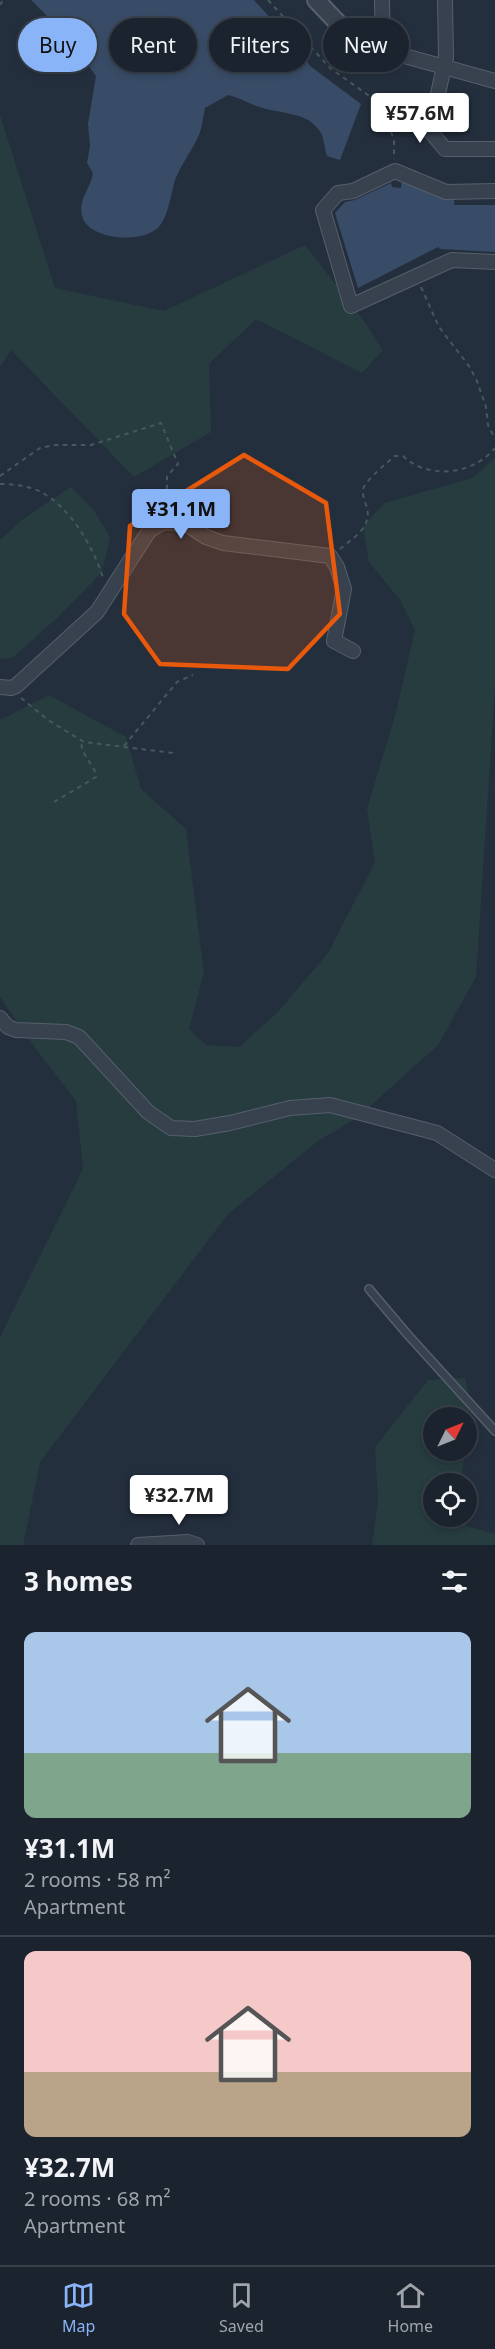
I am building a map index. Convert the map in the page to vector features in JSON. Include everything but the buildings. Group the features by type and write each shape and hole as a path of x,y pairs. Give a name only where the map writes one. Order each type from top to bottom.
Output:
{"street":[{"path":"316,0 333,18"},
{"path":"382,0 382,18"},
{"path":"445,0 446,57 430,131 445,149 495,149"},
{"path":"409,57 495,81"},
{"path":"386,121 432,121"},
{"path":"495,191 446,192 395,171 352,191 338,193 323,210 351,306 452,260 495,262"},
{"path":"6,687 55,653 98,612 148,531 167,522 189,525 206,537 223,543 330,556 337,567 344,589 334,641 353,651"},
{"path":"0,1018 8,1027 15,1030 66,1032 80,1037 148,1112 171,1128 195,1129 290,1108 330,1105 437,1133 495,1170"},
{"path":"138,1545 188,1542 197,1545"}],"lane":[{"path":"369,1289 495,1431"}],"path":[{"path":"0,5 3,0"},
{"path":"268,0 330,68 368,94 378,105 394,140 395,171"},
{"path":"416,276 439,327 469,366 477,381 486,407 488,425 495,440"},
{"path":"0,476 40,448 91,445 161,423 178,464 167,476 167,522"},
{"path":"330,556 366,524 369,516 363,488 395,456 403,456 412,465 453,471 477,464 495,448"},
{"path":"0,484 25,487 40,492 53,501 78,527 88,542 102,574 105,587 104,602"},
{"path":"124,746 177,682 193,675"},
{"path":"6,687 48,720 81,741 99,746 124,746 152,752 173,753"},
{"path":"54,802 96,777 96,771 82,751 81,741"}],"highlighted area":[{"path":"244,455 326,503 340,614 288,669 160,664 124,614 130,526"}],"green space":[{"path":"0,115 55,288 164,311 305,245 362,318 383,350 362,373 256,319 209,364 211,432 134,477 11,350 0,367"},
{"path":"495,458 495,686 476,977 438,1045 357,1118 318,1141 228,1214 40,1462 23,1545 0,1545 0,1337 83,1169 76,1101 0,997 0,720 49,695 126,737 141,789 186,829 204,973 189,1029 206,1045 239,1047 277,1013 328,953 375,862 367,809 395,716 415,630 400,600 369,562 363,527 384,503 472,478"},
{"path":"71,487 93,509 110,537 102,572 58,617 12,658 0,659 0,540 23,519"},
{"path":"465,1378 470,1402 470,1407 423,1407 423,1461 464,1461 462,1473 423,1473 423,1527 470,1527 495,1534 495,1545 372,1545 378,1501 375,1447 428,1380"}],"water":[{"path":"31,0 254,0 270,18 209,18 209,72 311,72 311,67 361,104 340,160 327,156 321,133 310,121 303,117 259,107 228,95 205,108 199,135 177,174 161,224 154,231 132,237 106,235 95,231 87,224 81,210 93,173 87,163 90,146 88,124 96,76 93,72 97,72 97,18 49,18"},
{"path":"402,179 454,197 454,205 495,205 495,252 440,249 438,247 358,288 335,213 345,202 355,200 391,183 392,187 401,188"}]}
